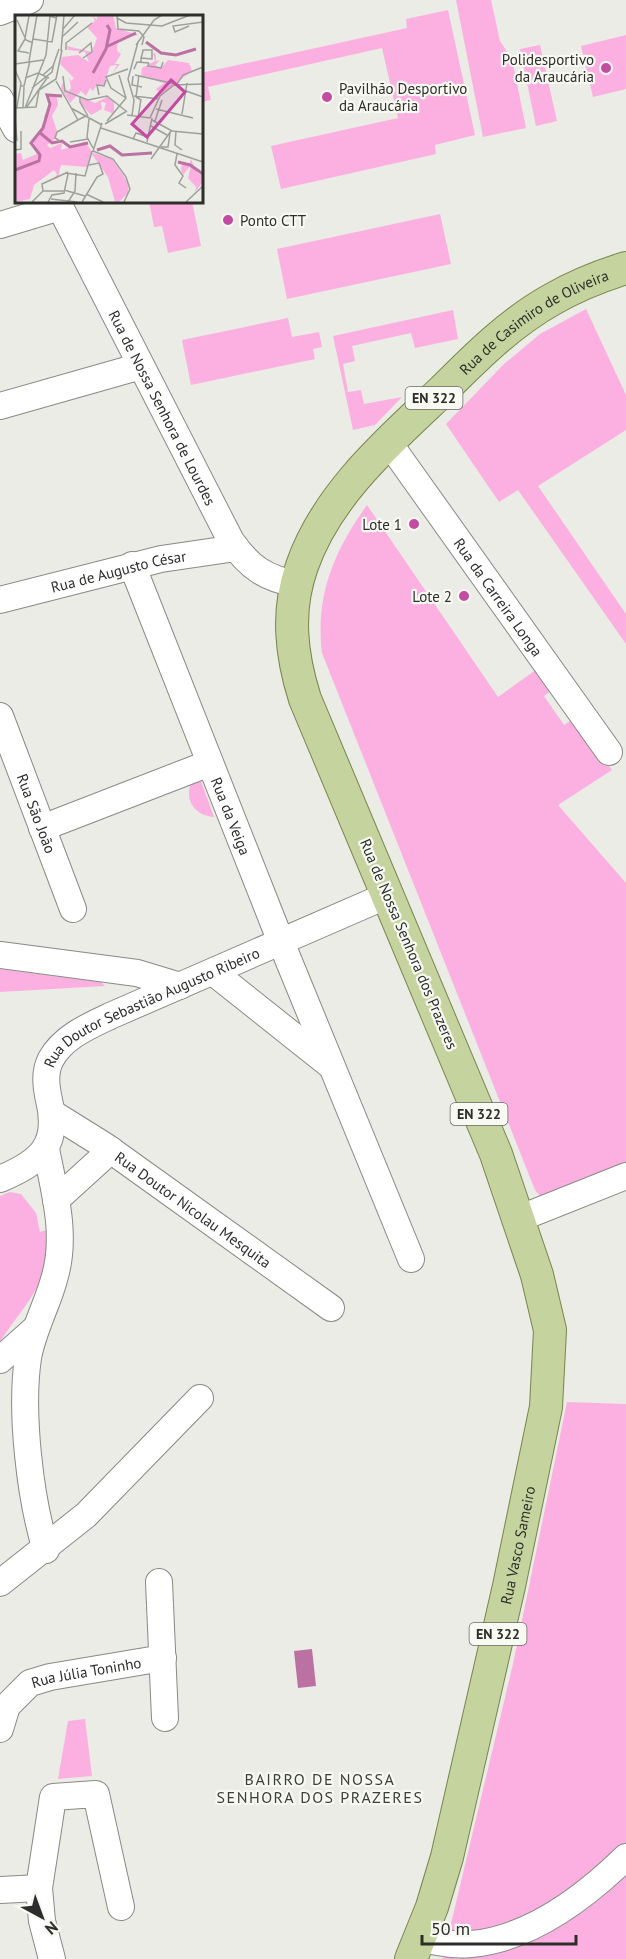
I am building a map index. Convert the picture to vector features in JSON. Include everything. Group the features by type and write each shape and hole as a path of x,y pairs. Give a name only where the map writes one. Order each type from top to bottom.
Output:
{"main road":[{"name":"Rua de Casimiro de Oliveira","path":"297,584 312,541 327,515 356,478 467,366 530,314 579,285 626,268"},
{"name":"Rua de Nossa Senhora dos Prazeres","path":"297,584 291,635 300,685 489,1137 545,1303"},
{"name":"Rua Vasco Sameiro","path":"416,1949 451,1844 535,1463 549,1369 550,1330 545,1303"}],"street":[{"path":"0,12 30,0"},
{"path":"0,99 15,127"},
{"path":"0,225 59,204"},
{"name":"Rua de Nossa Senhora de Lourdes","path":"59,204 236,548 259,572 276,580 297,584"},
{"path":"0,406 141,366"},
{"name":"Rua da Carreira Longa","path":"389,443 609,752"},
{"name":"Rua de Augusto César","path":"0,600 132,565 198,552 236,548"},
{"name":"Rua da Veiga","path":"132,565 281,942 411,1259"},
{"name":"Rua São João","path":"0,716 73,909"},
{"path":"42,828 210,763"},
{"name":"Rua Doutor Sebastião Augusto Ribeiro","path":"46,1149 53,1128 46,1076 51,1058 63,1044 99,1022 388,895"},
{"path":"0,955 137,973 180,986"},
{"name":"Rua da Veiga","path":"213,972 332,1066"},
{"name":"Rua Doutor Nicolau Mesquita","path":"52,1113 111,1150 331,1308"},
{"path":"0,1179 30,1165 46,1149"},
{"path":"46,1149 56,1200 60,1240 58,1264 36,1328 28,1361 26,1413 35,1508 46,1550"},
{"path":"56,1200 111,1150"},
{"path":"518,1220 626,1176"},
{"path":"0,1360 36,1328"},
{"path":"0,1583 46,1550 86,1515 200,1398"},
{"path":"159,1582 165,1718"},
{"name":"Rua Júlia Toninho","path":"0,1729 7,1706 17,1692 30,1683 50,1677 163,1658"},
{"path":"52,1959 42,1921 39,1888 53,1797 96,1794 121,1907"},
{"path":"416,1949 486,1942 527,1928 574,1900 626,1857"},
{"path":"0,1890 39,1888"}],"shaded area":[{"path":"456,0 491,0 500,41 512,59 526,128 483,137"},
{"path":"448,10 475,135 435,145 436,154 281,189 271,146 398,118 382,48 208,87 211,100 202,102 202,73 407,28 406,19"},
{"name":"Polidesportivo da Araucária","path":"626,35 626,89 593,97 581,46"},
{"path":"540,45 557,121 536,126 520,49"},
{"path":"149,202 192,202 201,246 168,253 162,226 154,227"},
{"path":"440,214 451,264 287,299 277,249"},
{"path":"586,309 626,395 626,430 538,486 626,614 626,644 518,490 499,502 446,424 504,364 540,334"},
{"path":"453,310 458,339 415,348 411,333 352,346 355,361 343,364 348,392 361,390 364,404 402,397 375,425 353,430 333,336"},
{"path":"288,318 292,337 319,332 322,347 313,349 315,359 191,385 182,340"},
{"path":"367,505 498,697 540,667 555,688 544,696 564,725 576,717 612,770 558,805 626,883 626,1167 541,1197 535,1190 322,653 321,612 324,593 336,557"},
{"path":"198,773 214,817 199,812 190,801 190,787"},
{"path":"0,969 101,982 105,986 0,992"},
{"path":"10,1192 21,1194 36,1213 40,1232 47,1230 47,1249 41,1279 35,1291 0,1342 0,1196"},
{"path":"567,1402 626,1404 626,1843 544,1909 484,1933 449,1932 513,1664"},
{"path":"312,1649 316,1686 298,1688 294,1651"},
{"path":"85,1719 92,1776 58,1779 68,1721"},
{"path":"626,1873 626,1959 457,1959 494,1952"},
{"path":"456,1954 457,1959 440,1959"}],"place":[{"name":"Polidesportivo da Araucária","path":"606,68"},
{"name":"Pavilhão Desportivo da Araucária","path":"327,97"},
{"name":"Ponto CTT","path":"228,220"},
{"name":"Lote 1","path":"414,524"},
{"name":"Lote 2","path":"464,596"}],"district":[{"name":"BAIRRO DE NOSSA SENHORA DOS PRAZERES","path":"320,1788"}]}
